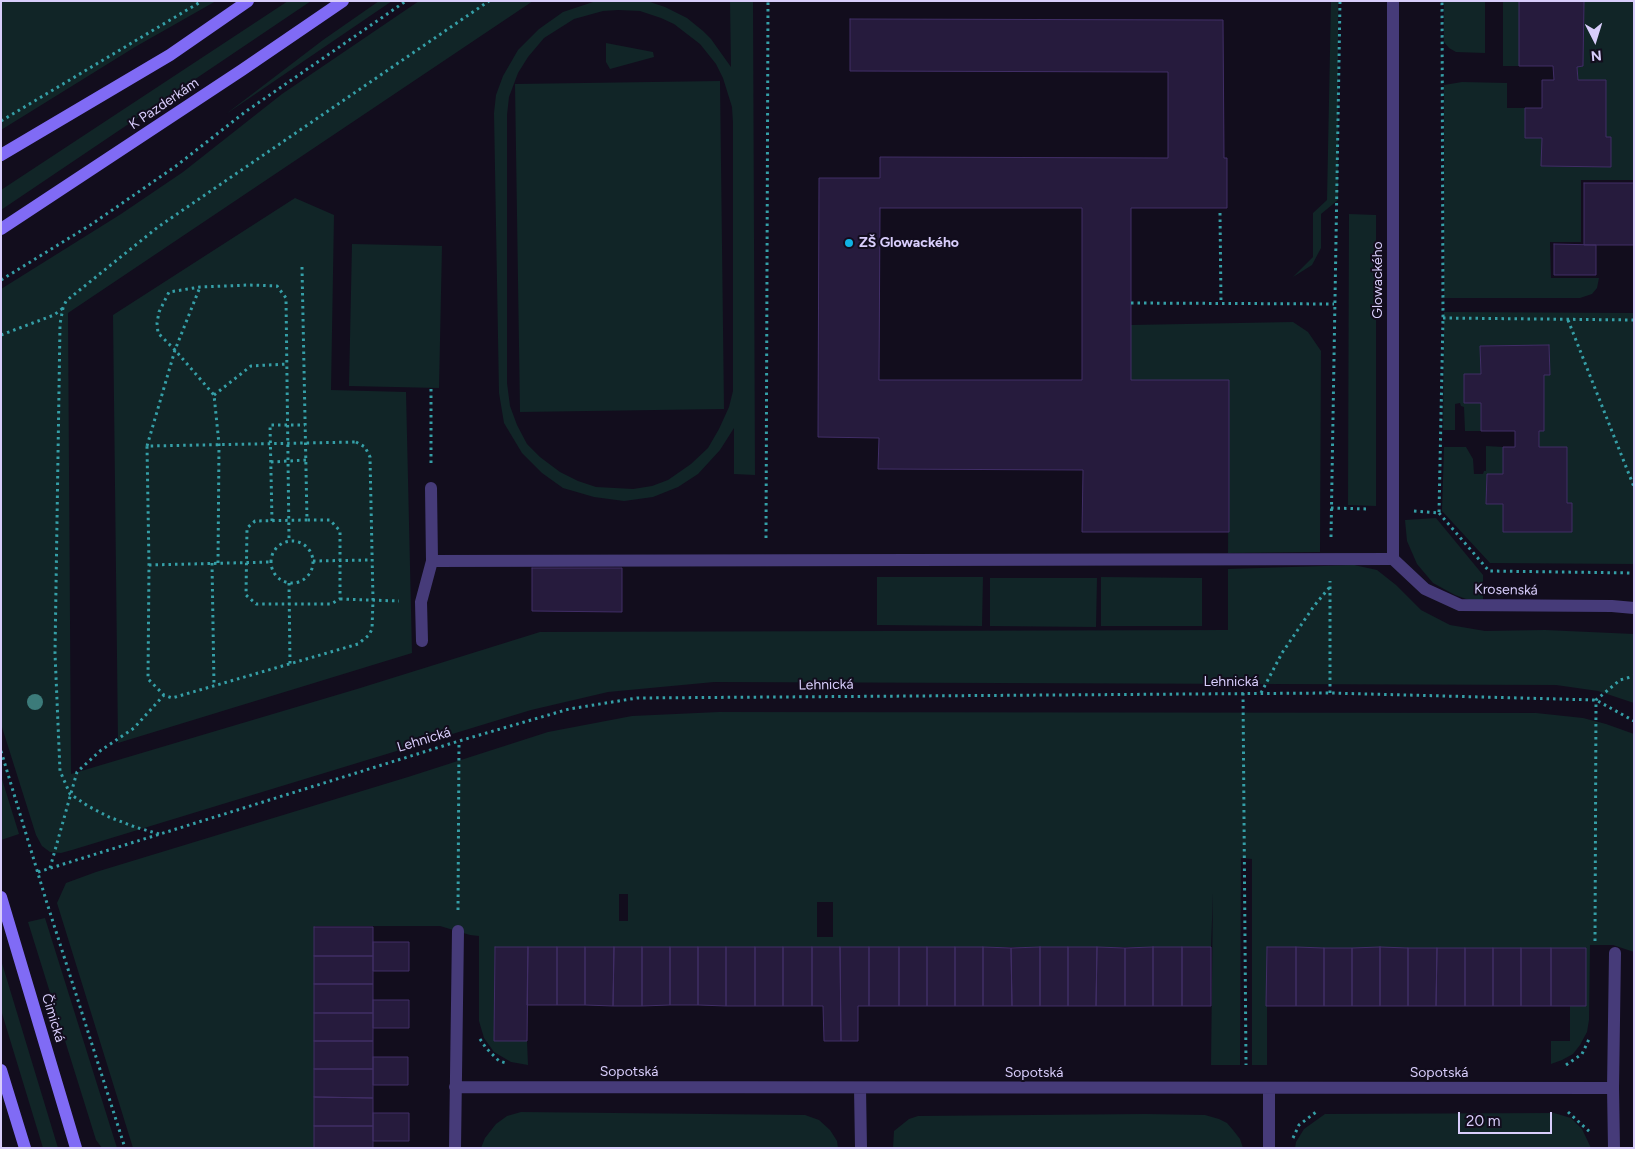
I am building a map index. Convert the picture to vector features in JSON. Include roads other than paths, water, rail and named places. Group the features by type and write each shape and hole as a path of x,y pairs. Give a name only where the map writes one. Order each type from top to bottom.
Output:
{"main road":[{"path":"1,155 170,55 248,1"},
{"name":"K Pazderkám","path":"1,229 343,1"},
{"name":"Čimická","path":"1,897 76,1148"},
{"path":"1,1070 25,1148"}],"street":[{"name":"Glowackého","path":"1393,1 1393,559"},
{"path":"422,640 422,602 432,561 431,488"},
{"path":"432,561 1393,559"},
{"name":"Krosenská","path":"1393,559 1425,588 1460,605 1612,606 1634,608"},
{"path":"455,1148 458,931"},
{"path":"1614,1148 1615,953"},
{"name":"Sopotská","path":"455,1087 1613,1088"},
{"path":"860,1088 861,1148"},
{"path":"1269,1088 1269,1148"}],"place":[{"name":"ZŠ Glowackého","path":"849,243"}]}
